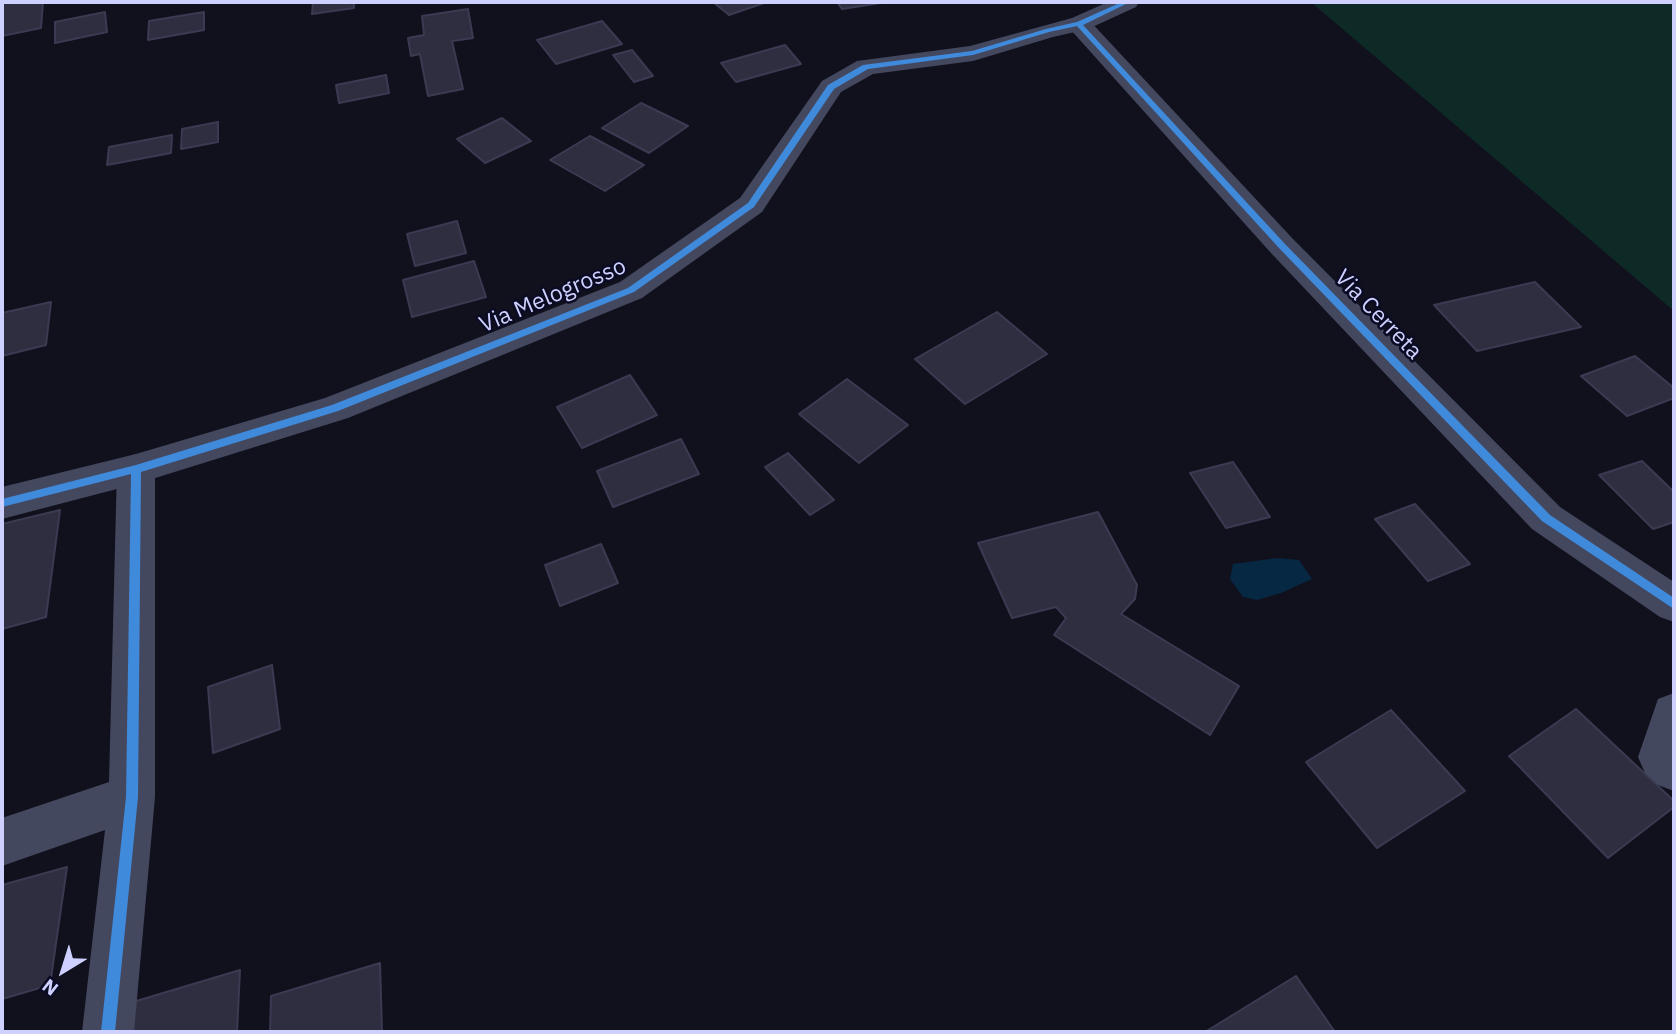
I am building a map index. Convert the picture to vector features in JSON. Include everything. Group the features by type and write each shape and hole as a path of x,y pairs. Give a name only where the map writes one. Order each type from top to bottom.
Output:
{"street":[{"name":"Via Melogrosso","path":"2,503 136,469 335,408 631,290 751,205 831,87 866,67 973,53 1048,30 1080,24 1127,2"},
{"name":"Via Cerreta","path":"1080,24 1282,246 1546,518 1674,604"},
{"path":"108,1032 132,797 136,469"},
{"path":"1674,714 1661,757 1674,769"},
{"path":"2,842 132,797"}],"green space":[{"path":"1674,2 1674,311 1312,3"}],"water":[{"path":"1277,558 1299,560 1312,579 1257,600 1243,597 1230,579 1233,564"}],"building":[{"path":"2,2 43,2 41,28 2,36"},
{"path":"313,2 354,2 354,8 312,14"},
{"path":"713,2 763,2 764,3 729,15"},
{"path":"837,2 887,2 842,9"},
{"path":"468,9 473,38 452,41 463,89 428,96 420,54 411,56 408,38 424,35 422,16"},
{"path":"105,12 107,32 55,43 55,22"},
{"path":"204,12 204,30 148,40 149,21"},
{"path":"602,21 622,44 556,64 537,40"},
{"path":"785,45 801,64 736,82 721,63"},
{"path":"632,50 653,76 634,82 613,55"},
{"path":"386,75 389,93 339,103 336,85"},
{"path":"641,103 688,126 649,153 602,128"},
{"path":"502,118 531,141 485,163 457,139"},
{"path":"218,122 218,142 181,149 182,129"},
{"path":"172,135 171,153 107,165 109,147"},
{"path":"590,136 644,165 605,191 550,160"},
{"path":"457,221 466,253 415,266 407,234"},
{"path":"474,261 486,297 412,317 403,280"},
{"path":"1535,282 1581,327 1477,351 1434,305"},
{"path":"51,302 46,345 2,356 2,313"},
{"path":"997,312 1047,354 965,404 915,359"},
{"path":"1635,356 1674,388 1674,398 1627,416 1581,376"},
{"path":"630,375 657,415 582,448 557,407"},
{"path":"847,379 908,425 859,463 799,414"},
{"path":"681,439 699,474 613,507 597,471"},
{"path":"788,453 834,500 810,515 765,467"},
{"path":"1642,461 1674,492 1674,522 1653,529 1599,475"},
{"path":"1233,462 1270,517 1226,528 1190,473"},
{"path":"1415,504 1470,564 1428,581 1375,519"},
{"path":"60,510 46,617 2,629 2,524"},
{"path":"1098,512 1137,585 1135,599 1121,614 1239,686 1210,735 1054,635 1066,618 1056,607 1012,618 978,543"},
{"path":"601,544 618,583 560,606 545,565"},
{"path":"272,665 280,729 213,753 208,687"},
{"path":"1576,709 1674,801 1674,807 1608,858 1509,756"},
{"path":"1391,710 1465,791 1377,848 1306,762"},
{"path":"67,867 50,985 2,999 2,885"},
{"path":"380,963 382,1032 270,1032 271,996"},
{"path":"240,970 237,1032 130,1032 133,1002"},
{"path":"1296,976 1335,1032 1205,1032"}],"cycle path":[{"path":"2,503 136,469 335,408 631,290 751,205 831,87 866,67 973,53 1048,30 1079,24 1127,2"},
{"path":"1079,24 1282,246 1546,518 1674,604"},
{"path":"108,1032 132,797 136,469"}]}
